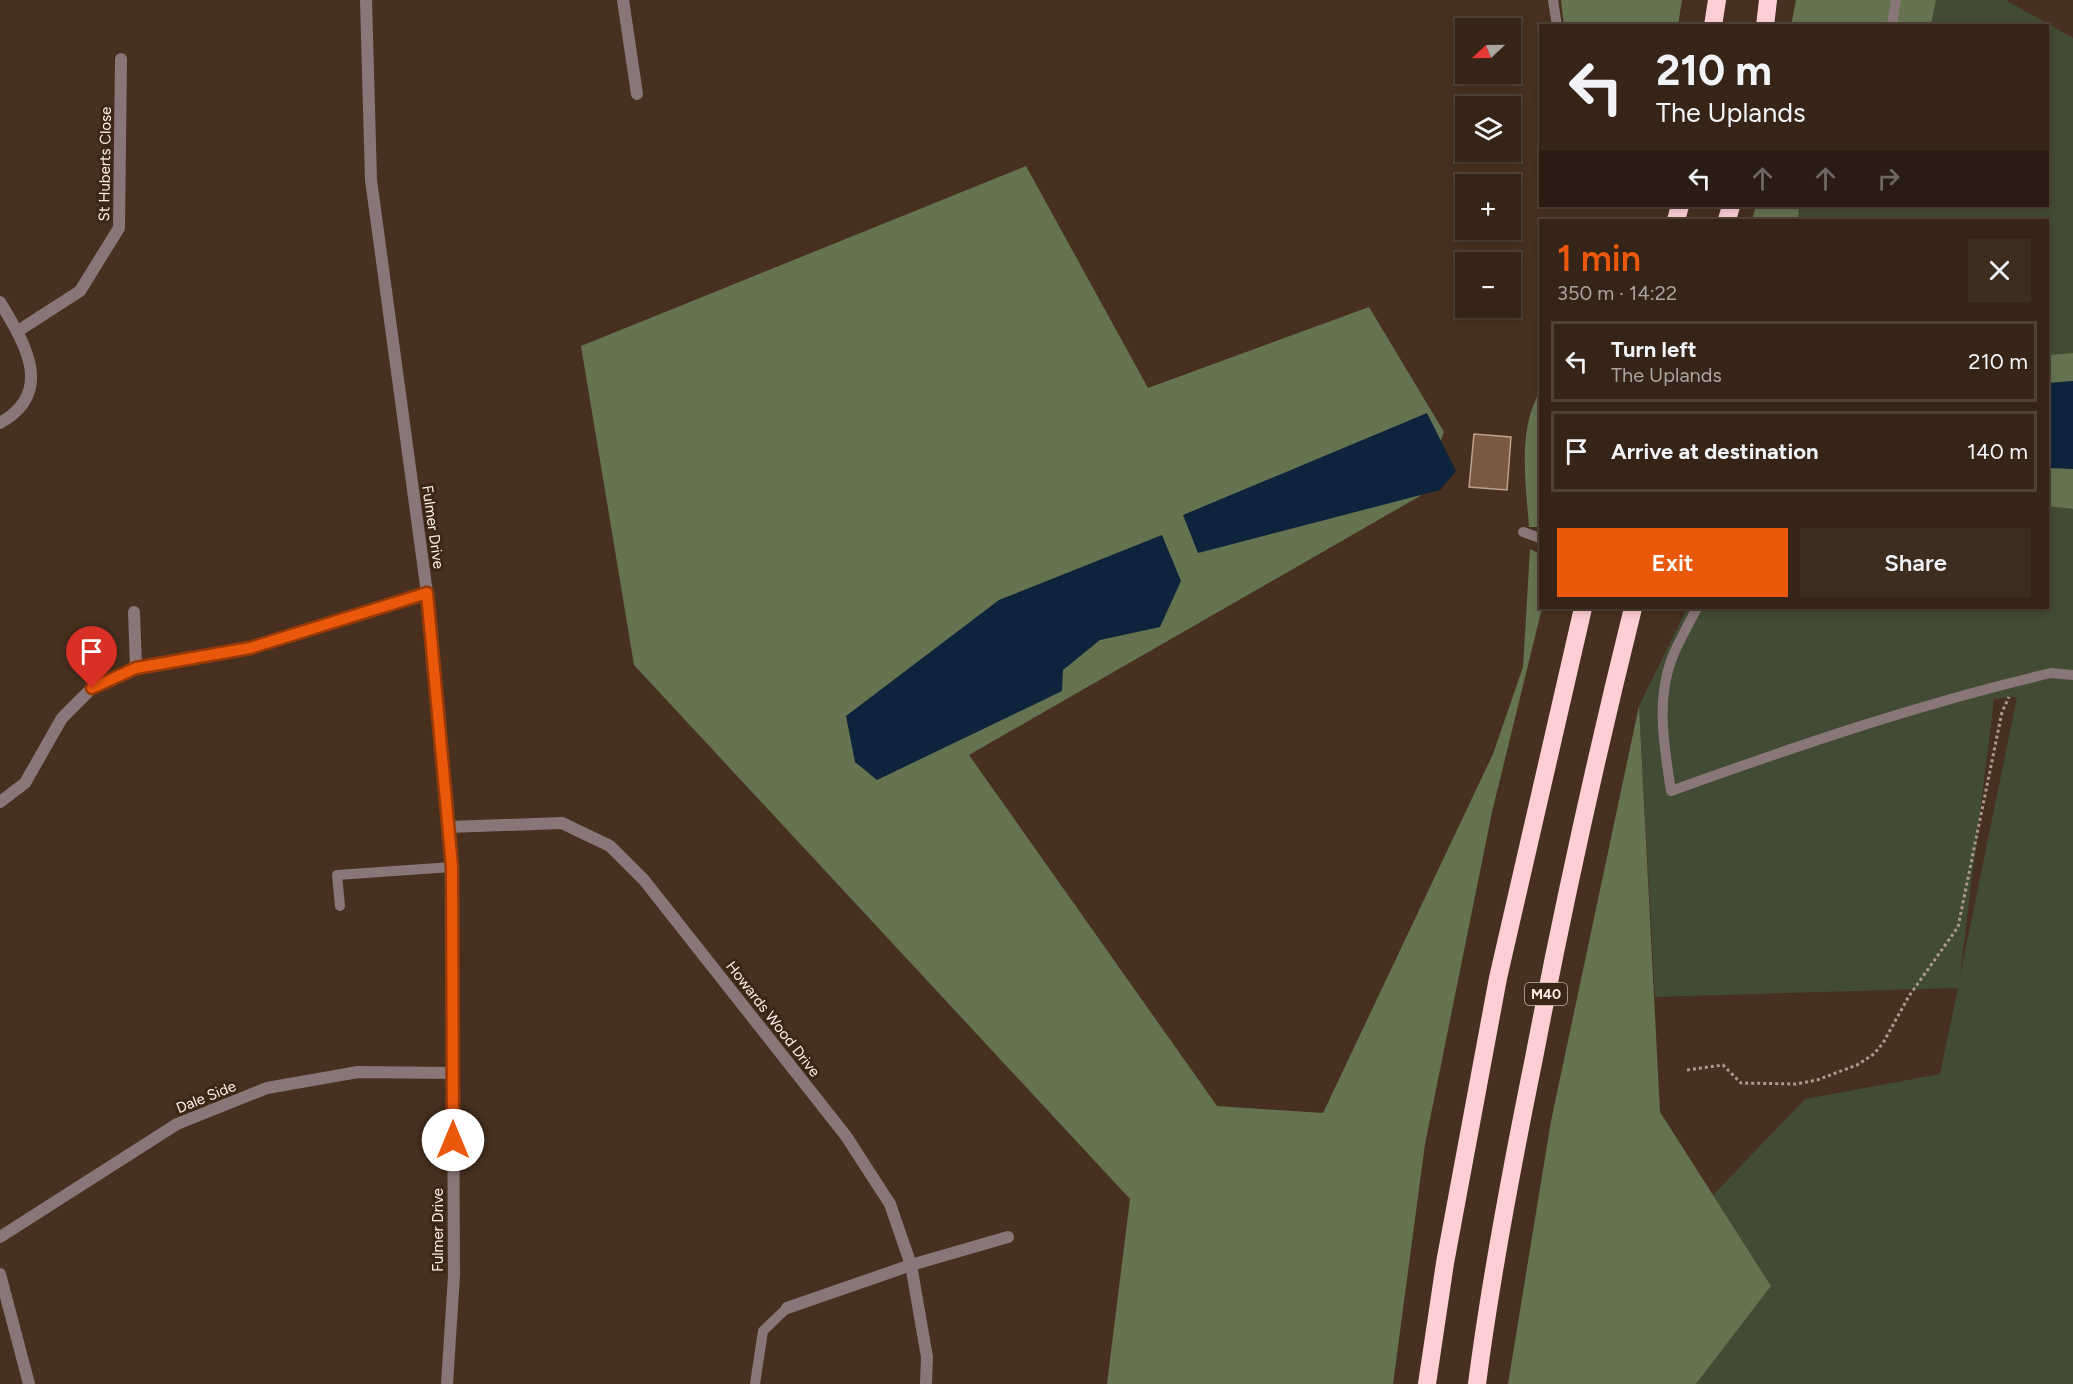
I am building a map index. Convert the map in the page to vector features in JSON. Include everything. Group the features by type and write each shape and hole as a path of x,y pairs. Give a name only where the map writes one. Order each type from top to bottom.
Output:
{"highway":[{"path":"1713,24 1717,0"},
{"path":"1765,24 1768,0"},
{"path":"1427,1384 1445,1263 1498,978 1583,609"},
{"name":"M40","path":"1477,1384 1513,1163 1557,939 1602,733 1633,609"}],"street":[{"name":"Fulmer Drive","path":"366,0 371,180 427,593 452,867 453,1275 447,1384"},
{"path":"623,0 637,94"},
{"name":"St Huberts Close","path":"18,331 80,291 119,228 121,59"},
{"path":"0,302 18,331 32,362 30,391 19,407 0,423"},
{"path":"0,802 25,783 62,718 92,688 136,668 250,648 427,593"},
{"path":"134,612 136,668"},
{"name":"Howards Wood Drive","path":"449,827 562,823 610,846 644,880 846,1136 890,1204 911,1265 927,1357 926,1384"},
{"name":"Dale Side","path":"0,1237 177,1124 267,1089 358,1072 453,1073"},
{"path":"787,1308 911,1265 1008,1237"},
{"path":"0,1274 29,1384"}],"lane":[{"path":"1553,0 1557,24"},
{"path":"1892,24 1896,0"},
{"path":"1523,532 1539,538"},
{"path":"1696,609 1673,655 1664,688 1662,721 1671,791 1787,749 1915,709 2051,673 2073,675"},
{"path":"340,906 337,875 452,867"},
{"path":"755,1384 763,1332 787,1308"}],"path":[{"path":"1687,1070 1723,1065 1741,1083 1796,1084 1837,1073 1857,1065 1874,1054 1909,996 1958,927 2002,712 2010,694"}],"green space":[{"path":"1561,0 1682,0 1678,24 1564,24"},
{"path":"1796,0 1936,0 1931,24 1791,24"},
{"path":"1936,0 2006,0 2048,24 1931,24"},
{"path":"2049,24 2073,38 2073,353 2049,355 2049,219 1798,219 1799,207 2049,207"},
{"path":"1026,166 1148,388 1369,307 1444,432 1420,496 969,755 1217,1106 1323,1113 1493,754 1523,667 1530,549 1539,554 1539,609 1542,609 1492,812 1425,1144 1393,1384 1107,1384 1130,1199 634,665 581,346"},
{"path":"1756,207 1799,207 1798,219 1752,219"},
{"path":"2073,353 2073,509 2049,506 2049,355"},
{"path":"1539,393 1539,527 1529,527 1525,475 1528,423"},
{"path":"2049,506 2073,509 2073,1384 1696,1384 1771,1286 1713,1195 1805,1099 1940,1074 1958,988 1655,997 1639,706 1687,609 2049,609","holes":["2017,697 1960,976 1994,699"]},
{"path":"1639,706 1660,1112 1771,1286 1696,1384 1508,1384 1551,1121"}],"water":[{"path":"2073,381 2073,469 2049,468 2049,383"},
{"path":"1427,413 1456,471 1440,490 1198,553 1183,515"},
{"path":"1162,535 1181,581 1160,627 1100,640 1063,670 1062,691 877,780 855,762 846,716 999,600"}],"building":[{"path":"1474,434 1511,437 1507,490 1469,487"}],"route":[{"path":"92,688 136,668 250,648 427,593 452,867 453,1140"}]}
